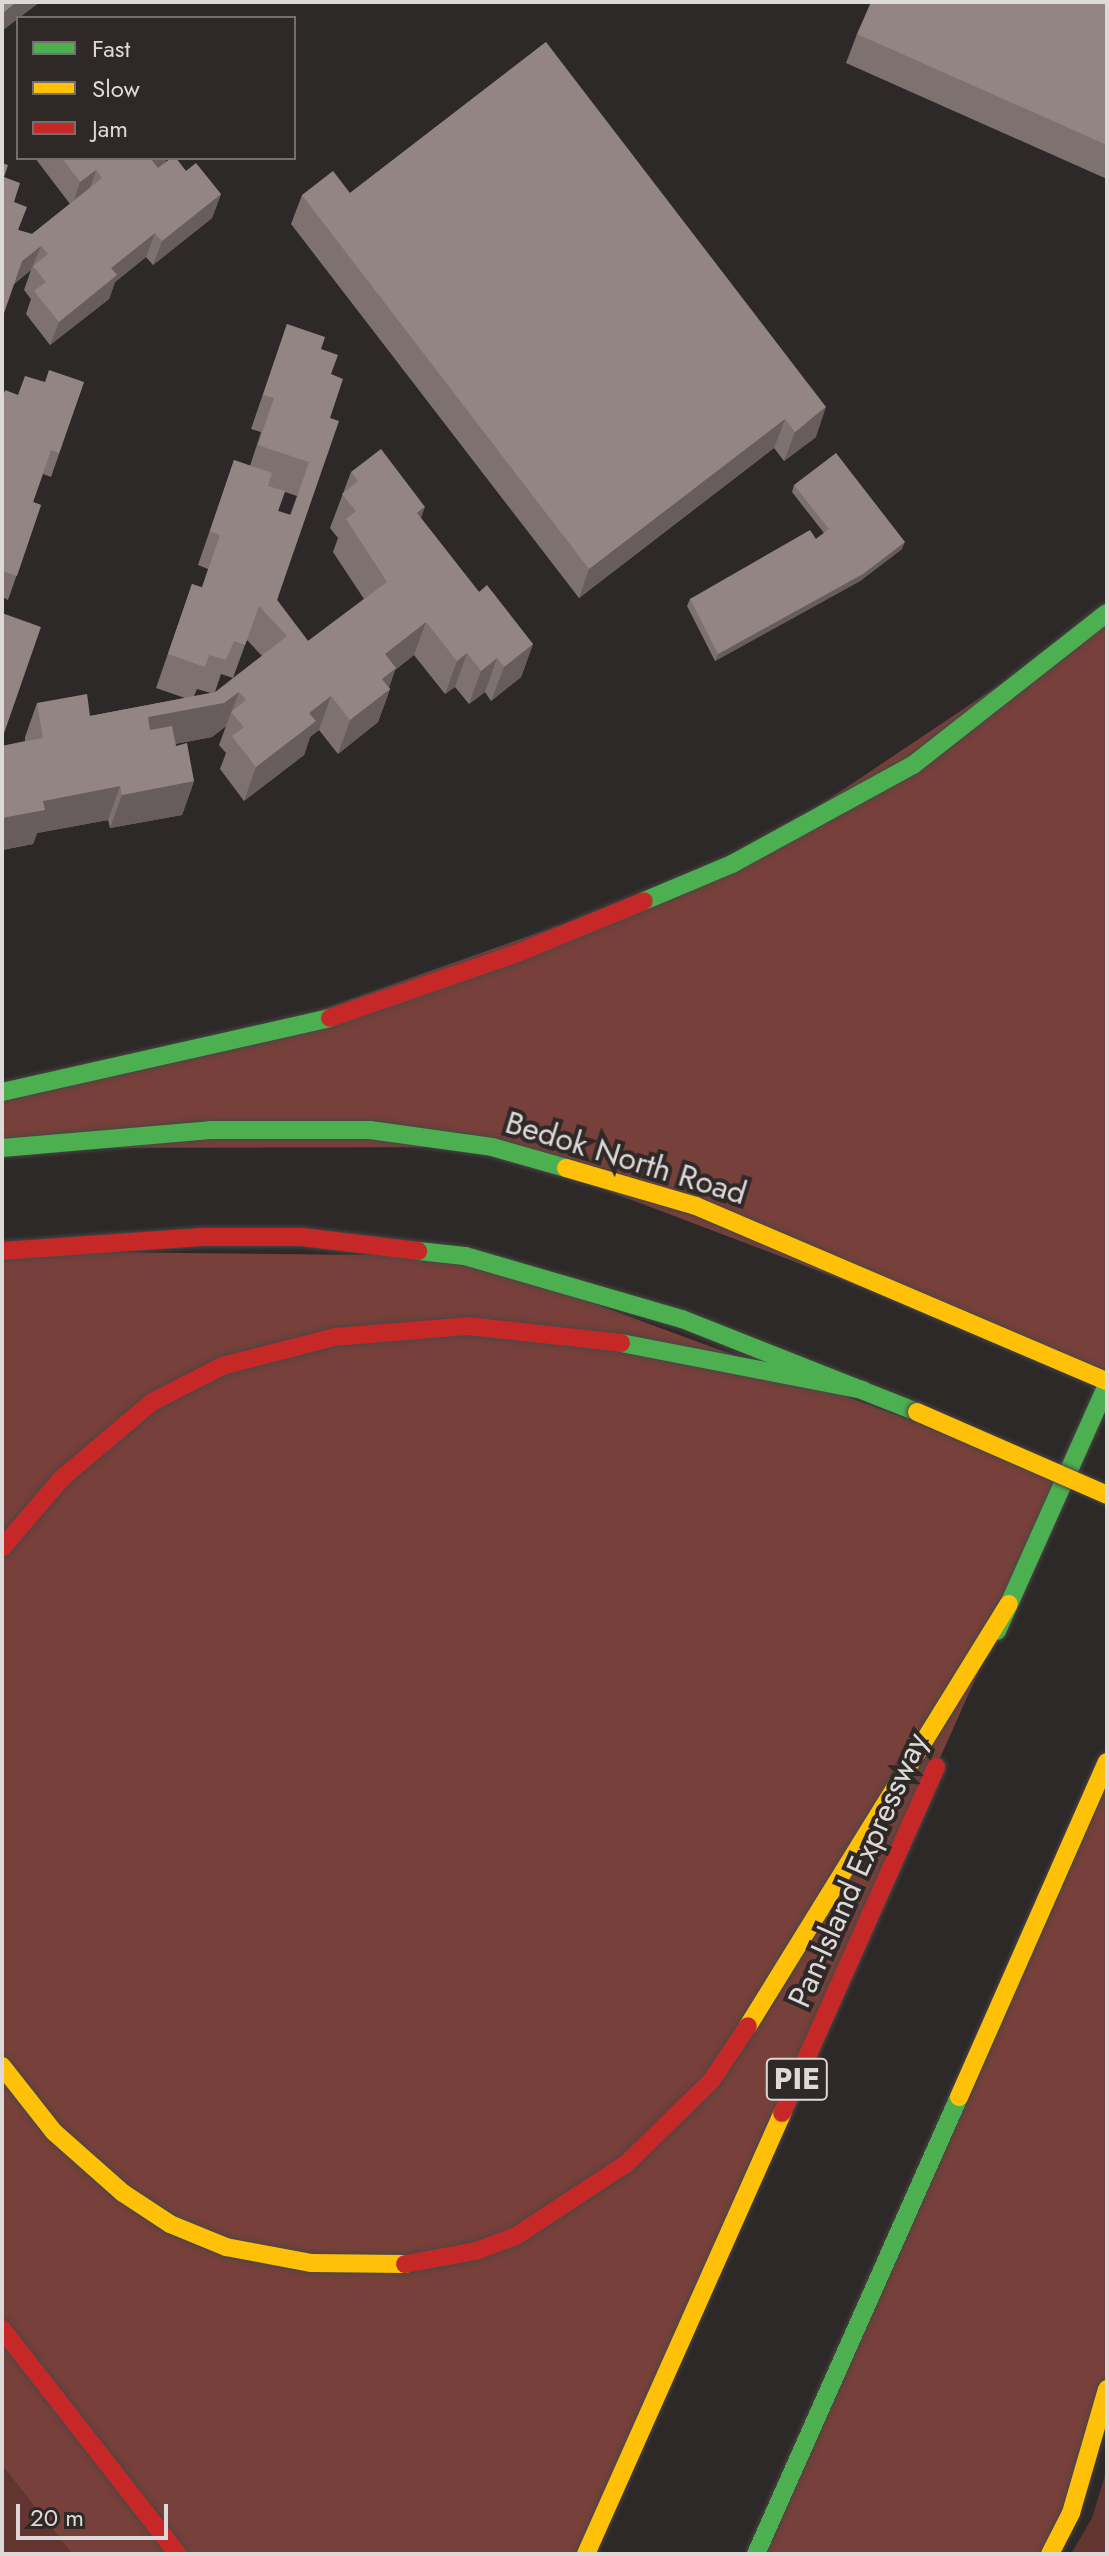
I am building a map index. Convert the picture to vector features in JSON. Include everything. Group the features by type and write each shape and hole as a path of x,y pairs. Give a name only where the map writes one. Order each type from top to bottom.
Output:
{"main road":[{"path":"2,1092 263,1037 362,1009 518,953 732,864 913,765 1107,613"},
{"name":"Bedok North Road","path":"2,1148 210,1130 310,1129 383,1131 492,1147 696,1206 961,1316 1107,1383"},
{"path":"2,1251 202,1237 302,1237 465,1256 682,1319 917,1412 1107,1495"},
{"path":"2,1548 77,1463 152,1402 222,1366 335,1337 468,1326 592,1337 862,1390"},
{"name":"Pan-Island Expressway","path":"586,2554 1107,1383"},
{"path":"2,2066 54,2132 115,2186 170,2224 226,2247 311,2263 385,2266 476,2251 516,2236 627,2163 711,2081 773,1990 1009,1604"},
{"path":"756,2554 1107,1762"},
{"path":"2,2329 178,2554"},
{"path":"1050,2554 1075,2501 1107,2389"}],"shaded area":[{"path":"1107,613 1107,1380 492,1147 2,1148 2,1092 214,1048 732,864"},
{"path":"2,1251 465,1256 1065,1477 586,2554 72,2554 2,2465"},
{"path":"1107,1762 1107,2389 1050,2554 756,2554"},
{"path":"2,2465 72,2554 2,2554"},
{"path":"1107,2469 1107,2554 1071,2554 1092,2518"}],"building":[{"path":"2,2 17,2 2,14"},
{"path":"871,2 1107,2 1107,145 857,34"},
{"path":"546,42 826,407 795,432 785,419 589,569 302,195 333,171 350,193"},
{"path":"64,160 152,160 158,168 168,160 178,160 186,171 196,163 221,194 162,241 155,233 111,268 117,275 59,322 34,291 46,282 33,266 48,254 41,246 22,261 2,319 2,163 8,165 4,177 20,183 14,202 27,207 18,230 32,234 102,178 96,170 80,182"},
{"path":"287,324 325,337 321,349 338,355 331,374 343,379 330,418 339,421 277,600 308,641 387,582 346,519 356,511 342,494 358,481 351,472 381,449 425,507 417,513 479,592 487,585 533,644 504,667 497,658 481,671 467,653 457,661 426,622 385,654 396,668 382,679 390,689 350,720 331,696 309,713 316,721 256,767 232,736 244,727 231,712 246,700 239,692 224,703 148,717 150,730 172,726 176,746 187,743 194,781 122,795 120,786 43,801 45,810 2,818 2,746 43,738 37,703 87,694 90,716 216,692 287,636 259,606 245,645 234,641 226,660 209,655 205,667 168,654 192,584 202,588 220,535 210,531 234,460 272,473 268,486 285,491 278,511 291,515 309,462 258,445 274,398 263,395"},
{"path":"49,370 84,382 59,453 51,450 33,502 41,505 17,576 2,571 2,400 5,390 18,395 25,376 45,382"},
{"path":"836,453 905,542 863,574 718,654 690,599 810,530 816,539 829,529 794,485"},
{"path":"2,613 41,627 2,739"}],"traffic: fast":[{"path":"644,901 732,864 913,765 1107,613"},
{"path":"2,1092 330,1018"},
{"path":"2,1148 210,1130 370,1130 492,1147 566,1168"},
{"path":"418,1251 465,1256 682,1319 917,1412"},
{"path":"621,1343 862,1390"},
{"path":"997,1631 1107,1385"},
{"path":"756,2554 959,2097"}],"traffic: slow":[{"path":"566,1168 696,1206 1107,1381"},
{"path":"917,1412 1107,1495"},
{"path":"748,2026 1009,1604"},
{"path":"959,2097 1107,1762"},
{"path":"2,2066 54,2132 123,2193 170,2224 226,2247 311,2263 405,2264"},
{"path":"586,2554 782,2113"},
{"path":"1050,2554 1071,2513 1107,2389"}],"traffic: jam":[{"path":"330,1018 518,953 644,901"},
{"path":"2,1251 202,1237 302,1237 418,1251"},
{"path":"2,1548 62,1478 152,1402 222,1366 335,1337 468,1326 621,1343"},
{"path":"782,2113 936,1767"},
{"path":"405,2264 476,2251 516,2236 627,2163 711,2081 748,2026"},
{"path":"2,2329 178,2554"}]}
